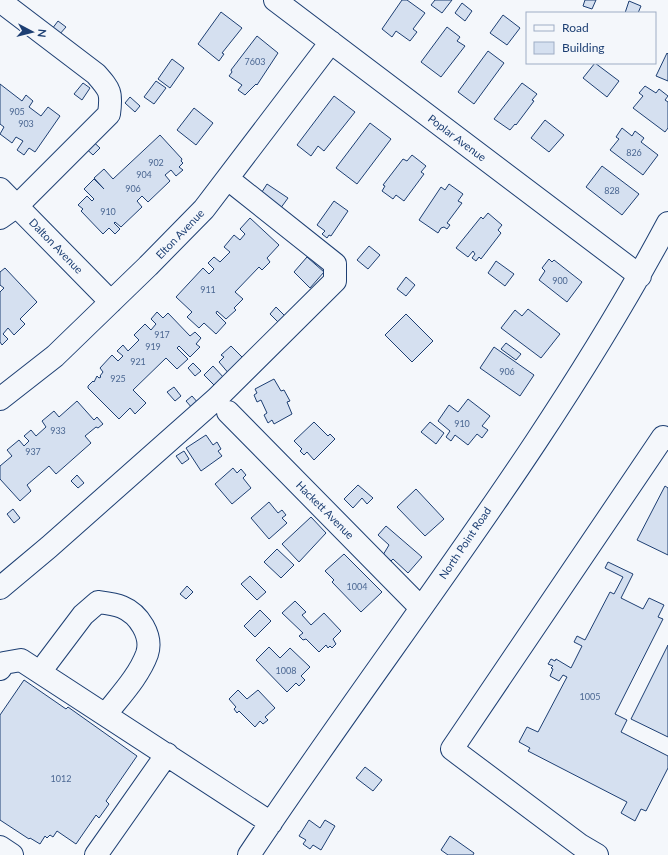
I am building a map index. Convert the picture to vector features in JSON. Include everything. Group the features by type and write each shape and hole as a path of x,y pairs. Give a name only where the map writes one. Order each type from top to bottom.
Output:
{"street":[{"name":"Poplar Avenue","path":"275,0 640,276"},
{"path":"0,1 96,74 107,86 111,96 109,114 8,212"},
{"name":"Elton Avenue","path":"0,399 55,356 204,209 331,42"},
{"path":"0,588 49,547 216,399 335,282 335,264 228,179"},
{"name":"Dalton Avenue","path":"0,189 8,212 111,302"},
{"name":"North Point Road","path":"249,855 544,428 640,276 668,223"},
{"name":"Hackett Avenue","path":"228,412 421,608"},
{"path":"597,855 580,845 452,749 663,436 668,439"},
{"path":"40,672 83,615 98,602 122,607 134,615 144,627 148,640 147,653 134,677 106,714"},
{"path":"0,669 4,663 21,660 271,823"},
{"path":"96,855 167,754"},
{"path":"0,847 12,855"}],"building":[{"path":"402,0 407,0 425,13 413,29 417,32 410,41 396,31 392,37 382,29"},
{"path":"435,0 452,0 442,13 431,5"},
{"path":"585,0 596,0 592,9 583,6"},
{"path":"629,1 641,6 638,12 625,12"},
{"path":"462,3 472,11 465,21 455,13"},
{"path":"221,12 242,28 222,53 224,54 219,61 198,44"},
{"path":"503,15 520,28 507,45 490,33"},
{"path":"58,21 66,27 59,35 52,29"},
{"path":"447,27 460,37 457,41 465,46 441,77 421,62"},
{"path":"257,36 278,53 257,85 256,84 245,95 238,90 242,85 229,76 232,72 231,70"},
{"path":"488,51 504,63 474,104 458,92"},
{"path":"667,53 668,54 668,81 656,76"},
{"path":"172,59 184,68 170,88 158,79"},
{"path":"594,64 596,64 619,81 607,97 583,78"},
{"path":"156,81 166,88 154,104 144,97"},
{"path":"83,83 90,88 82,100 74,94"},
{"path":"522,83 537,94 532,100 534,101 516,125 515,124 510,130 494,119"},
{"path":"0,84 22,101 26,95 33,101 29,107 41,116 48,107 60,116 35,152 29,148 24,155 17,150 23,141 16,137 12,143 0,134 4,127 0,124"},
{"path":"645,86 656,93 659,89 668,96 665,100 668,102 668,128 665,132 633,108 643,96 639,93"},
{"path":"334,96 355,112 324,151 318,146 311,156 297,145"},
{"path":"130,97 140,106 135,112 125,103"},
{"path":"194,108 213,123 196,145 177,130"},
{"path":"545,120 564,135 549,152 531,138"},
{"path":"370,123 391,139 357,184 336,168"},
{"path":"622,128 632,136 635,131 644,138 641,142 658,155 643,175 610,150 619,139 616,137"},
{"path":"160,135 182,159 181,161 183,163 179,167 183,170 176,176 171,170 165,175 170,181 148,202 142,196 137,201 142,207 121,227 115,222 114,223 120,229 115,234 109,228 103,234 81,211 83,209 78,205 87,196 92,201 94,199 84,189 94,179 104,189 94,178 104,169 113,179"},
{"path":"88,137 100,148 93,155 81,144"},
{"path":"412,155 426,166 421,172 424,174 404,201 396,195 393,199 382,191 385,186 383,185 403,159 407,161"},
{"path":"602,166 639,194 622,215 586,187"},
{"path":"267,184 288,198 280,209 260,195"},
{"path":"449,184 463,194 458,201 462,203 447,223 450,225 447,229 444,227 441,228 438,233 419,220 441,187 445,190"},
{"path":"334,201 348,211 331,236 329,235 327,238 322,234 325,231 317,225"},
{"path":"488,213 502,225 498,230 501,233 481,259 479,257 476,261 472,258 475,254 473,251 468,257 456,248 481,217 483,219"},
{"path":"250,218 279,245 267,258 270,262 262,270 259,267 235,292 243,299 234,308 236,310 226,319 217,311 216,313 226,323 216,334 204,323 199,328 187,317 192,312 176,297 203,268 209,274 214,269 208,263 214,257 220,262 230,252 224,247 234,235 240,240 245,234 240,229"},
{"path":"369,246 380,255 368,269 357,260"},
{"path":"307,257 324,272 310,288 294,272"},
{"path":"549,259 552,262 554,260 582,282 567,302 539,280 545,271 542,268"},
{"path":"496,261 514,274 505,286 488,273"},
{"path":"5,268 37,302 20,319 25,324 14,335 8,328 3,334 8,339 2,345 0,342 0,292 4,288 0,285 0,272"},
{"path":"406,277 415,285 406,296 397,289"},
{"path":"276,307 285,316 278,322 270,314"},
{"path":"528,309 560,334 541,358 501,328 515,310 522,316"},
{"path":"157,312 163,318 168,313 190,336 195,332 201,338 196,344 200,347 190,357 179,346 177,348 188,359 177,369 166,358 133,390 146,403 135,414 130,408 119,419 88,388 88,386 93,381 94,382 97,376 99,378 101,377 100,376 103,372 100,368 112,355 118,361 123,356 117,351 123,345 128,351 139,340 134,335 145,324 151,330 156,324 151,319"},
{"path":"406,314 433,341 412,362 385,335"},
{"path":"506,343 521,354 516,360 501,349"},
{"path":"231,346 245,360 230,375 219,362 224,357 221,355"},
{"path":"494,347 534,375 520,396 480,368"},
{"path":"193,363 201,371 195,376 188,368"},
{"path":"213,366 225,379 217,388 204,375"},
{"path":"274,379 281,391 284,390 290,401 287,402 292,414 274,424 272,420 268,423 264,415 267,413 261,400 257,402 254,395 257,393 255,389"},
{"path":"174,387 181,396 175,401 167,392"},
{"path":"192,396 199,404 193,409 186,401"},
{"path":"468,399 490,416 482,426 488,430 482,438 477,434 468,445 455,435 451,441 446,437 450,431 438,421 449,405 458,412"},
{"path":"77,401 94,420 97,417 103,424 98,428 96,427 85,436 91,443 56,474 49,466 27,485 31,491 20,501 0,479 0,466 12,456 7,450 19,440 24,446 29,441 24,436 31,430 36,436 46,427 42,421 54,411 59,417"},
{"path":"314,422 328,436 330,434 335,439 314,460 307,452 304,455 300,451 302,449 294,441"},
{"path":"430,422 444,433 436,444 421,432"},
{"path":"206,435 213,445 217,442 221,449 218,451 222,456 201,471 186,448"},
{"path":"184,451 189,459 182,464 176,456"},
{"path":"233,468 237,473 241,469 246,475 243,478 251,488 232,504 215,484"},
{"path":"77,475 84,483 78,488 71,481"},
{"path":"358,485 373,498 367,504 362,498 353,508 344,499"},
{"path":"665,486 668,488 668,555 637,540"},
{"path":"416,489 444,519 425,536 397,507"},
{"path":"269,502 278,513 282,510 286,515 282,518 287,523 269,539 251,518"},
{"path":"13,509 20,518 14,523 7,514"},
{"path":"311,517 326,533 299,562 282,544"},
{"path":"386,526 422,557 408,573 393,559 391,561 383,555 389,545 378,535"},
{"path":"277,549 294,565 281,578 264,562"},
{"path":"344,554 382,592 361,612 332,582 334,580 325,571"},
{"path":"608,562 633,574 621,598 643,609 649,598 664,605 658,617 663,619 615,714 627,720 621,732 668,756 668,768 646,811 641,809 635,821 621,813 627,802 528,751 530,748 519,742 527,727 538,732 567,677 563,675 559,681 550,676 553,669 551,668 553,666 548,664 551,659 555,661 556,659 571,668 582,646 574,642 577,636 585,640 610,592 614,594 623,577 605,568"},
{"path":"250,576 266,592 257,600 241,584"},
{"path":"187,586 193,592 186,599 180,594"},
{"path":"295,601 306,612 302,615 311,625 324,613 341,631 333,639 336,644 332,648 330,646 328,648 326,645 319,652 306,639 303,640 299,636 303,633 282,613"},
{"path":"260,610 271,621 255,637 244,626"},
{"path":"668,645 668,737 631,719"},
{"path":"269,647 280,658 290,648 310,667 301,676 305,680 299,686 296,683 287,692 256,660"},
{"path":"24,680 66,709 68,707 137,756 106,801 109,804 99,818 96,815 76,844 57,831 53,837 50,835 47,838 45,836 40,844 30,838 29,839 0,820 0,715"},
{"path":"238,690 247,699 258,690 275,708 265,717 268,720 263,724 260,721 255,727 239,711 237,713 234,709 236,707 229,699"},
{"path":"365,767 382,780 373,791 356,778"},
{"path":"309,820 320,828 325,820 335,826 321,850 313,845 310,849 303,844 306,840 299,836"},
{"path":"450,836 474,853 473,855 448,855 441,850"}]}
